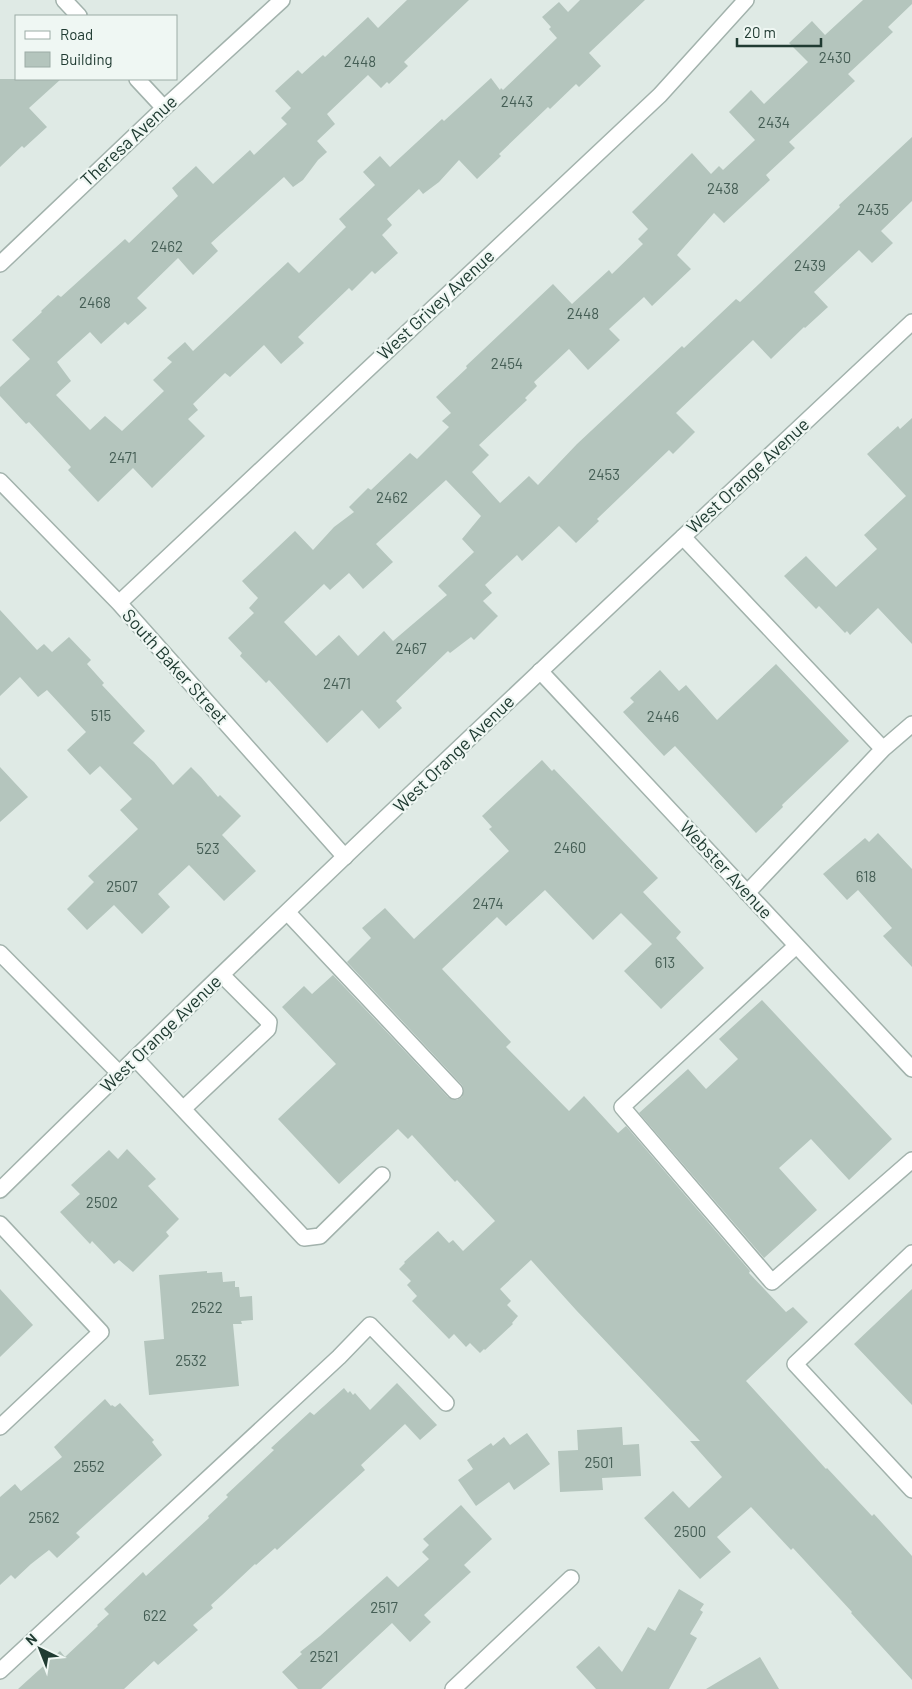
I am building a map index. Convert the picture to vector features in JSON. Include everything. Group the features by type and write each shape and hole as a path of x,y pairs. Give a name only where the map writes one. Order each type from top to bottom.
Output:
{"street":[{"path":"64,0 78,15"},
{"name":"Theresa Avenue","path":"0,264 164,108 282,0"},
{"name":"West Grivey Avenue","path":"119,604 660,95 746,0"},
{"path":"138,80 164,108"},
{"name":"West Orange Avenue","path":"0,1190 119,1073 540,671 912,322"},
{"name":"South Baker Street","path":"0,481 119,604 345,858"},
{"path":"683,537 883,749"},
{"name":"Webster Avenue","path":"540,671 912,1069"},
{"path":"747,893 883,749 912,724"},
{"path":"288,912 455,1091"},
{"path":"796,946 622,1107 772,1282 912,1160"},
{"path":"0,953 119,1073"},
{"path":"183,1109 268,1029 269,1022 222,975"},
{"path":"135,1058 304,1238 320,1236 382,1175"},
{"path":"0,1224 101,1332 0,1427"},
{"path":"911,1257 795,1364 912,1490"},
{"path":"0,1671 339,1357 370,1325 446,1403"},
{"path":"453,1689 571,1578"}],"building":[{"path":"407,0 469,0 404,62 408,66 389,84 387,82 381,88 368,75 327,114 335,124 317,141 327,152 318,160 303,180 293,187 284,177 211,243 218,251 193,275 178,258 137,298 147,308 128,325 125,322 101,344 90,332 57,362 71,381 56,395 90,430 105,416 122,431 164,391 153,380 172,362 167,358 185,342 193,351 288,262 299,273 346,227 339,219 375,185 363,172 380,156 390,167 442,119 444,121 491,78 500,90 501,88 503,90 557,38 549,29 551,27 542,17 559,2 568,12 580,0 645,0 589,53 601,66 579,87 576,84 550,109 548,107 499,154 501,156 477,179 459,160 439,182 423,194 419,189 387,219 392,225 382,235 398,253 375,274 372,271 352,291 349,288 298,337 304,343 281,364 264,345 230,377 225,373 193,404 198,410 188,419 205,436 152,488 133,468 98,502 68,470 71,467 29,422 26,424 0,396 0,387 30,359 12,340 58,295 61,297 125,239 129,243 178,196 172,188 196,166 213,184 250,150 254,155 287,124 281,118 291,108 275,91 298,70 302,74 323,55 325,57 368,17 378,28"},
{"path":"863,0 912,0 912,4 888,27 893,32 848,74 855,81 789,142 795,148 766,175 770,180 724,223 714,213 677,255 691,269 652,306 644,297 609,329 620,340 588,370 569,349 534,382 537,386 525,398 527,400 479,445 489,455 472,472 500,503 529,476 538,485 577,444 682,346 684,348 736,299 740,302 912,137 912,201 881,231 893,243 872,263 859,250 814,292 828,307 771,359 753,340 676,413 695,432 673,454 669,450 597,519 599,521 576,543 559,526 522,561 517,555 485,585 492,593 483,601 498,616 474,640 471,637 450,653 448,651 396,701 402,708 379,729 362,710 327,743 269,680 266,683 240,656 242,653 228,638 254,613 249,608 258,598 242,581 295,531 313,550 334,527 354,512 349,507 368,488 371,490 410,453 417,459 449,427 442,421 451,413 436,397 553,284 572,304 609,270 612,274 643,244 638,239 648,229 632,212 692,153 711,174 719,166 723,170 755,140 729,112 751,90 764,104 808,62 789,43 812,21 825,35","holes":["446,480 481,516 462,539 474,552 438,586 447,595 393,641 384,631 358,656 339,635 316,656 284,622 324,584 330,590 349,573 363,589 393,562 376,544"]},
{"path":"0,79 60,80 29,108 47,127 24,148 22,146 0,167"},
{"path":"912,418 912,644 878,608 850,635 847,631 845,633 819,606 816,609 784,576 806,556 836,587 877,549 864,535 906,496 867,454 898,426 900,429"},
{"path":"0,610 37,650 44,644 52,652 69,637 91,660 87,664 104,683 102,685 145,731 133,743 154,762 173,785 191,767 218,797 220,795 241,816 222,835 256,871 224,901 189,865 158,894 170,907 142,934 114,905 87,930 67,909 94,882 88,876 138,829 120,810 132,799 100,766 90,775 67,750 86,732 47,690 38,697 20,677 0,696"},
{"path":"776,664 849,741 782,805 783,807 756,833 675,746 664,756 623,712 634,702 630,698 660,670 679,691 686,685 717,720"},
{"path":"542,760 552,771 554,769 658,878 643,892 681,932 676,938 704,968 661,1009 624,971 652,944 621,913 593,940 545,890 506,926 497,917 442,969 511,1042 506,1047 569,1111 584,1096 618,1133 626,1126 750,1271 749,1273 786,1312 793,1307 808,1322 746,1381 826,1469 872,1516 874,1514 912,1556 912,1680 793,1548 791,1550 751,1507 717,1537 731,1552 700,1579 644,1518 673,1491 689,1508 722,1477 690,1441 700,1441 531,1260 500,1289 511,1301 507,1305 518,1316 513,1324 480,1353 470,1343 466,1347 454,1334 449,1339 412,1301 417,1296 407,1285 411,1281 399,1269 404,1262 438,1231 449,1243 453,1240 463,1251 495,1221 457,1180 455,1182 412,1135 408,1139 398,1129 339,1184 278,1119 336,1064 282,1007 304,986 312,994 333,975 448,1097 457,1100 462,1097 464,1089 462,1085 347,962 371,938 362,928 385,908 414,939 509,851 489,829 492,827 482,816"},
{"path":"0,767 28,797 0,822"},
{"path":"878,833 912,869 912,967 883,936 892,928 858,890 847,900 823,874 865,838 869,842"},
{"path":"762,1000 892,1139 849,1180 811,1139 779,1168 817,1210 764,1258 639,1113 688,1069 706,1089 738,1059 719,1039"},
{"path":"127,1149 156,1179 148,1186 179,1219 166,1232 169,1236 133,1272 119,1260 114,1264 92,1241 90,1244 60,1212 80,1194 71,1185 109,1150 118,1159"},
{"path":"207,1271 207,1273 222,1272 223,1282 235,1281 235,1287 239,1287 240,1297 252,1296 253,1320 241,1321 242,1324 233,1324 239,1386 149,1395 144,1341 164,1339 159,1275"},
{"path":"0,1289 33,1325 0,1357"},
{"path":"912,1289 912,1405 854,1344"},
{"path":"397,1383 437,1425 420,1440 405,1424 361,1465 365,1470 277,1550 275,1548 255,1564 211,1605 213,1608 193,1625 198,1630 158,1665 154,1661 124,1689 18,1689 60,1651 65,1657 98,1626 109,1614 104,1609 143,1572 146,1576 209,1518 208,1516 228,1497 226,1495 274,1450 271,1448 310,1412 314,1415 344,1388 348,1393 350,1391 353,1395 355,1393 370,1410"},
{"path":"105,1399 111,1406 115,1407 120,1403 154,1440 152,1442 162,1455 76,1533 80,1537 57,1558 49,1550 15,1579 11,1575 0,1585 0,1497 15,1484 21,1491 62,1457 54,1447"},
{"path":"622,1427 623,1445 639,1444 641,1476 602,1478 603,1490 560,1492 558,1451 578,1450 577,1430"},
{"path":"527,1433 550,1464 514,1490 509,1482 476,1506 458,1480 473,1469 467,1460 491,1443 493,1446 504,1437 510,1445"},
{"path":"461,1505 492,1539 464,1565 471,1572 424,1615 431,1622 410,1642 392,1623 321,1689 298,1689 282,1672 302,1654 300,1652 387,1576 398,1587 429,1559 422,1552 429,1545 423,1539"},
{"path":"679,1589 704,1604 700,1610 703,1612 690,1634 697,1638 669,1689 596,1689 576,1667 599,1646 622,1672 648,1627 655,1631"},
{"path":"760,1657 779,1689 706,1689"}]}
